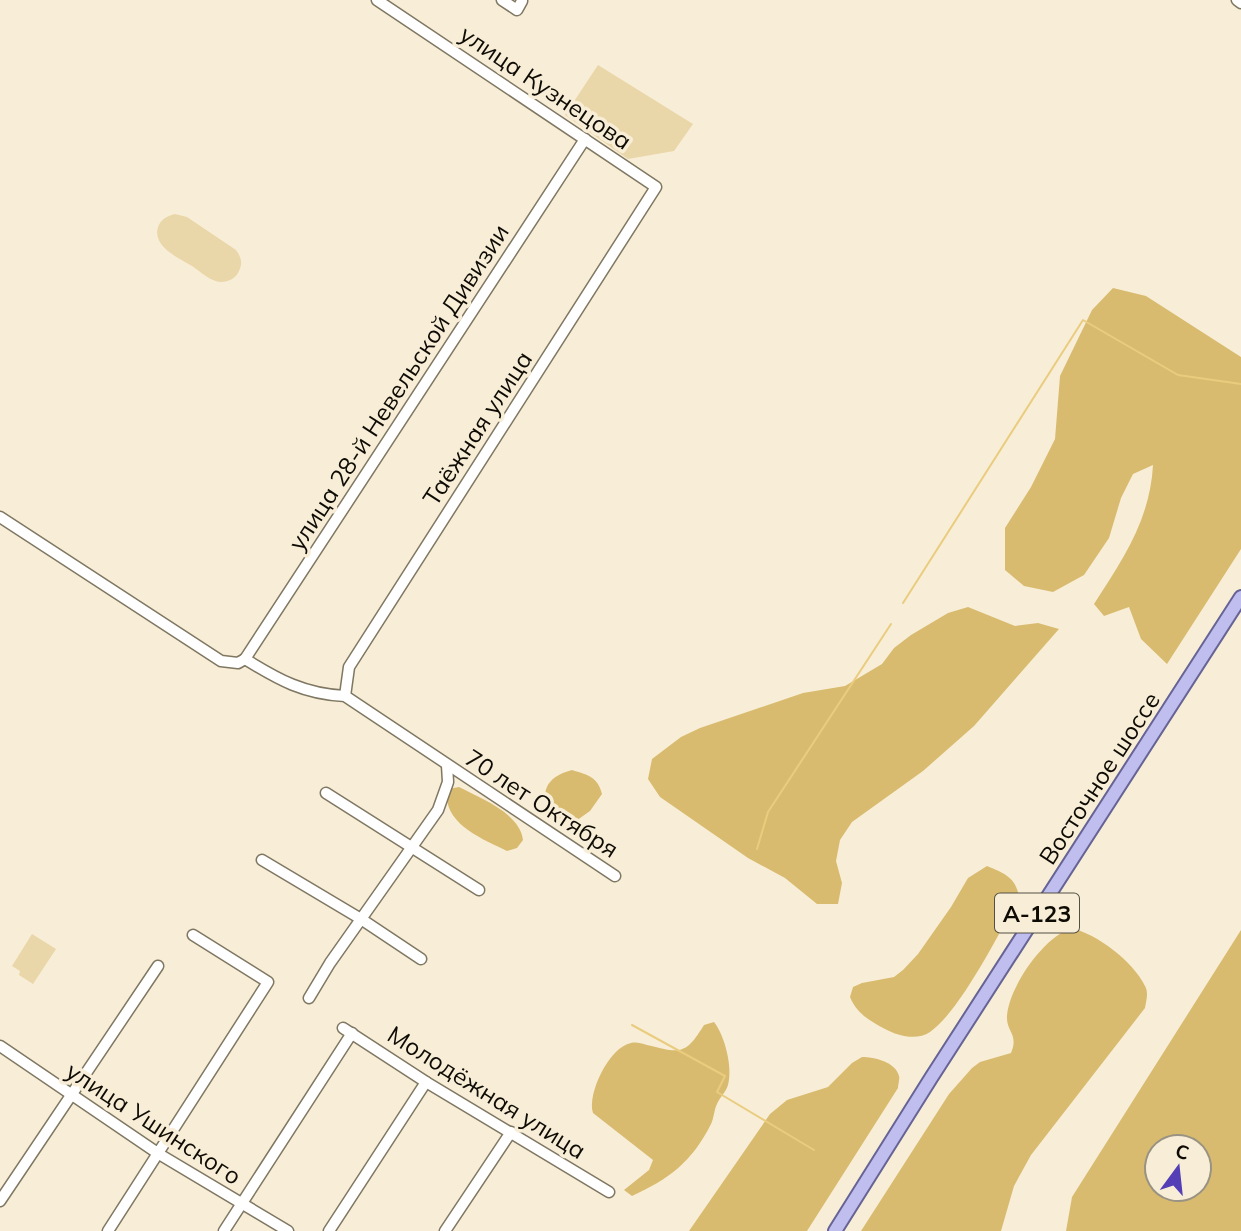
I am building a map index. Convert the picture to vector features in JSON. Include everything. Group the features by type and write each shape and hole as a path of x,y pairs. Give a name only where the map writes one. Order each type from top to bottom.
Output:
{"main road":[{"name":"Восточное шоссе","path":"835,1231 930,1078 1241,597"}],"street":[{"name":"улица Кузнецова","path":"377,0 656,187"},
{"path":"502,0 517,10 522,1"},
{"name":"улица 28-й Невельской Дивизии","path":"245,659 585,139"},
{"name":"Таёжная улица","path":"345,696 349,667 656,187"},
{"path":"0,517 221,661 238,663 245,659 280,681 320,695 345,696"},
{"name":"70 лет Октября","path":"345,696 615,876"},
{"path":"309,998 330,963 438,810 448,782 447,765"},
{"path":"326,793 479,890"},
{"path":"262,860 361,919 421,959"},
{"path":"108,1231 268,982 193,935"},
{"path":"0,1200 158,965"},
{"name":"Молодёжная улица","path":"240,1204 347,1031 426,1082 610,1192"},
{"name":"улица Ушинского","path":"0,1046 159,1154 288,1231"},
{"path":"329,1231 426,1082"},
{"path":"444,1231 511,1132"},
{"path":"224,1231 240,1204"}],"shaded area":[{"path":"598,65 693,124 674,151 628,159 565,115"},
{"path":"175,214 187,217 236,250 241,263 234,278 217,282 163,246 157,234 158,227 165,218"},
{"path":"1113,288 1146,296 1241,357 1241,549 1167,664 1141,639 1129,607 1104,616 1094,604 1125,555 1141,521 1147,504 1153,465 1133,474 1121,498 1109,538 1084,575 1053,592 1024,586 1005,570 1005,528 1031,487 1055,439 1060,376 1092,310"},
{"path":"968,607 1015,626 1038,623 1059,629 974,726 923,771 852,822 840,840 836,861 842,883 838,904 817,904 785,878 748,858 660,797 648,779 652,759 681,737 803,693 845,686 882,664 894,648 911,635 948,613"},
{"path":"572,770 595,780 602,794 590,811 573,823 553,817 545,794 550,782"},
{"path":"459,787 488,801 515,822 523,840 517,848 507,851 475,835 457,820 447,801 448,789"},
{"path":"987,866 1012,881 1019,898 979,970 954,1007 930,1032 919,1036 896,1034 865,1016 856,1008 850,997 853,987 894,977 903,970 918,954 968,878"},
{"path":"1071,928 1103,942 1132,967 1146,989 1145,1008 1031,1155 1014,1186 1001,1231 861,1231 949,1094 980,1062 1011,1053 1014,1041 1007,1016 1014,991 1039,953 1060,933"},
{"path":"1241,930 1241,1231 1066,1231 1072,1197"},
{"path":"32,934 56,949 33,984 19,975 20,971 12,966"},
{"path":"714,1022 722,1035 727,1052 729,1078 711,1124 696,1149 678,1168 632,1196 624,1190 649,1170 653,1160 593,1113 593,1095 601,1072 623,1046 637,1043 667,1050 681,1050 692,1042 704,1025"},
{"path":"862,1057 878,1059 894,1067 899,1077 898,1088 807,1231 689,1231 770,1114 787,1100 828,1087 852,1063"}],"waterway":[{"path":"903,603 1083,320 1178,375 1241,384"},
{"path":"757,849 768,812 891,624"},
{"path":"632,1025 725,1076 717,1092 814,1150"}]}
